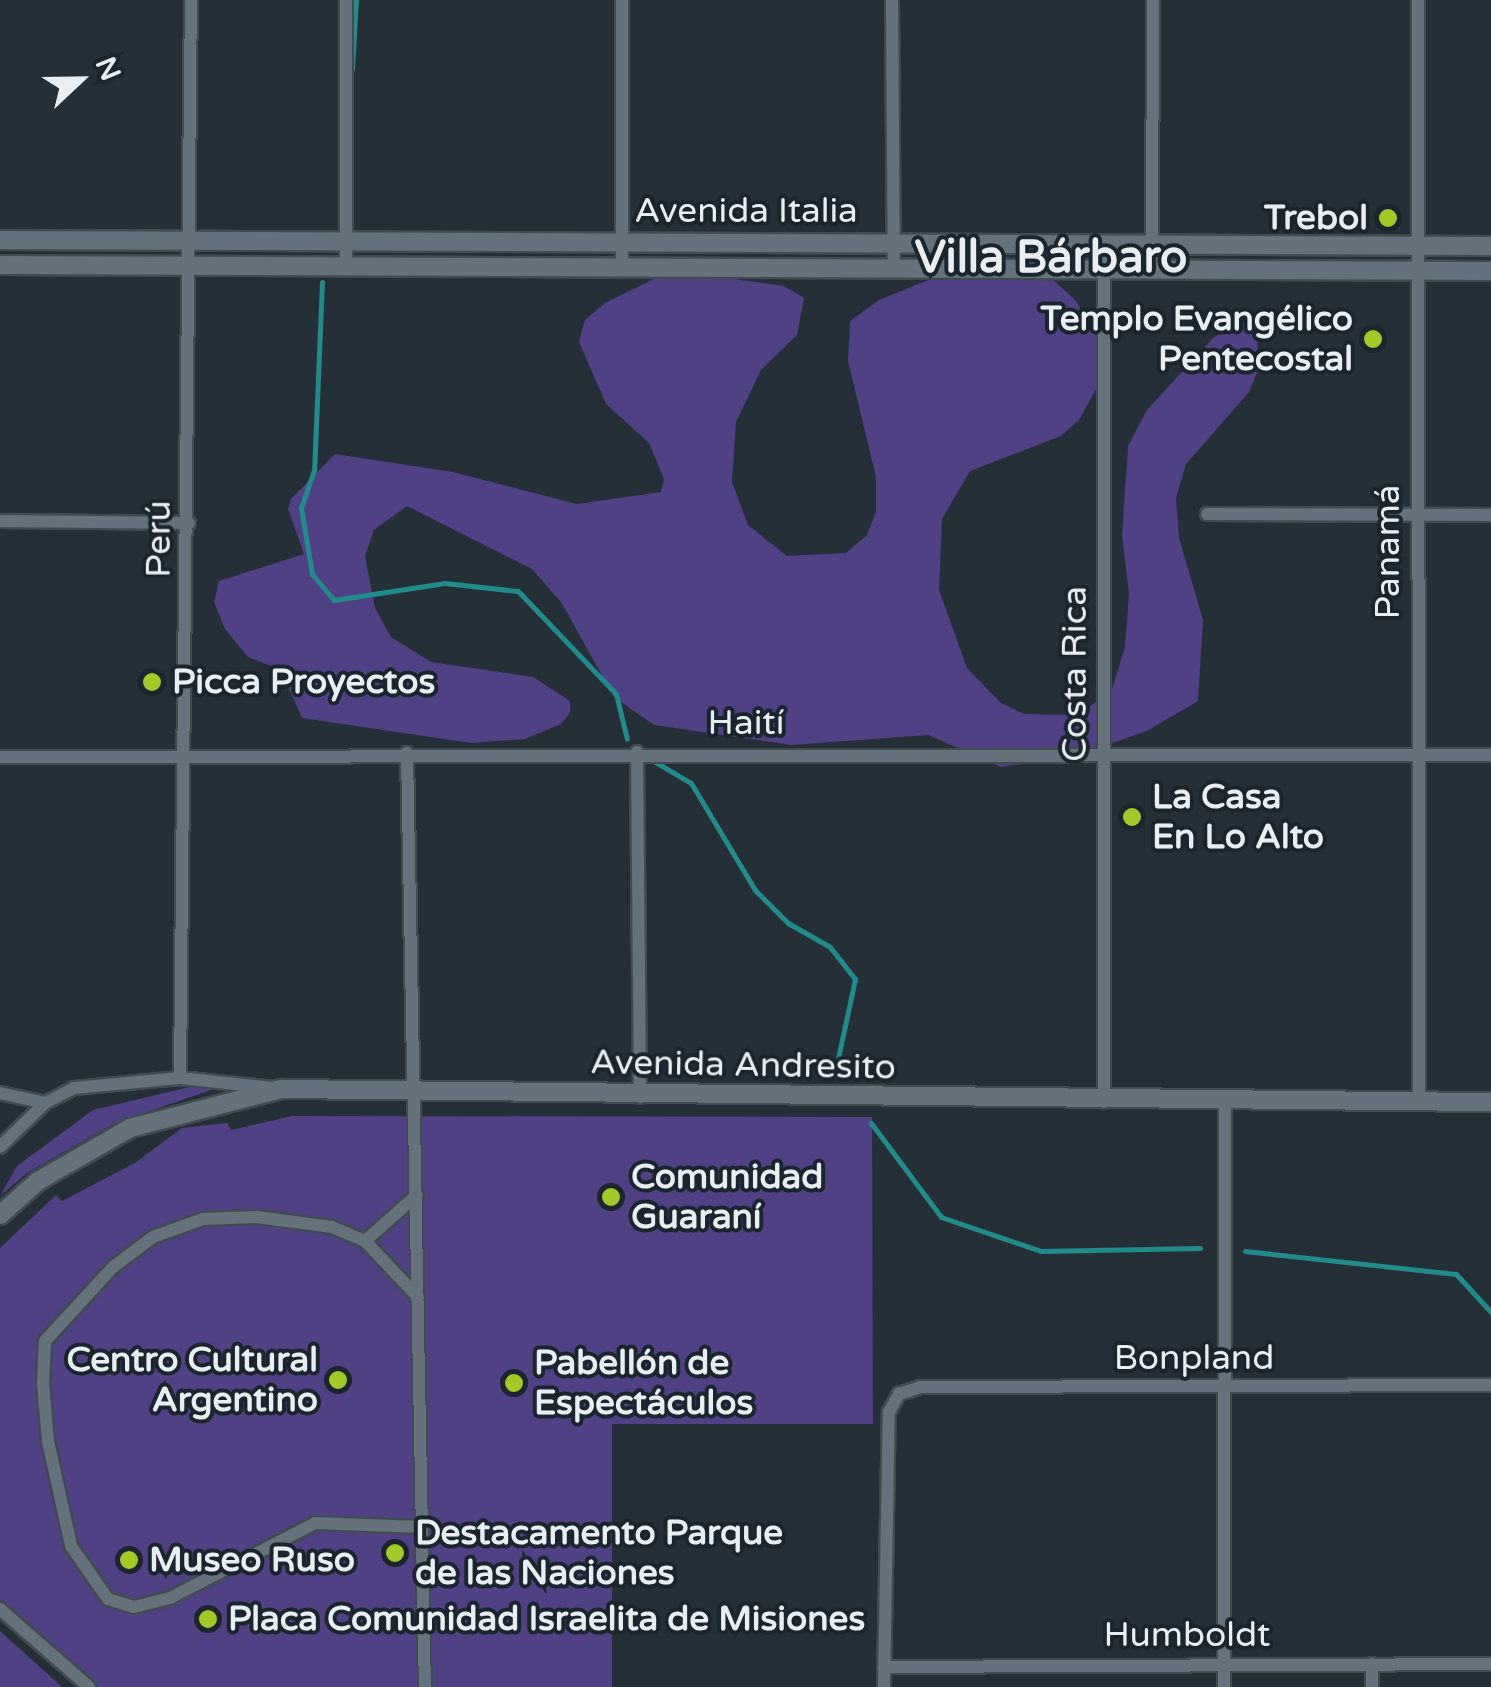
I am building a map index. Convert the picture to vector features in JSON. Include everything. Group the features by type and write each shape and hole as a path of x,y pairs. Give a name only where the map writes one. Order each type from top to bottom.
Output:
{"main road":[{"name":"Avenida Italia","path":"0,240 1491,246"},
{"name":"Avenida Italia","path":"0,265 1491,271"},
{"name":"Avenida Andresito","path":"281,1089 1104,1102 1491,1102"},
{"path":"0,1215 38,1181 130,1128 281,1089"}],"street":[{"name":"Perú","path":"180,1078 188,754 191,0"},
{"path":"346,0 346,267"},
{"path":"622,0 622,268"},
{"path":"892,0 894,268"},
{"path":"1152,270 1153,0"},
{"name":"Panamá","path":"1418,0 1419,1103"},
{"name":"Costa Rica","path":"1104,245 1104,1102"},
{"path":"1207,514 1491,514"},
{"path":"0,521 189,523"},
{"path":"636,752 640,1097"},
{"name":"Haití","path":"0,757 636,752 1491,755"},
{"path":"407,753 424,1687"},
{"name":"Avenida Andresito","path":"45,1103 74,1088 180,1078 281,1089"},
{"path":"0,1092 45,1103"},
{"path":"0,1146 45,1103"},
{"path":"1224,1687 1225,1103"},
{"path":"365,1241 416,1195"},
{"path":"418,1297 365,1241 332,1227 257,1217 203,1218 153,1237 113,1267 45,1341 44,1402 58,1502 87,1575 108,1599 134,1606 170,1598 315,1523 422,1527"},
{"name":"Bonpland","path":"884,1668 889,1412 899,1394 920,1386 1227,1389 1491,1385"},
{"path":"0,1609 89,1687"},
{"path":"1372,1664 1372,1687"},
{"name":"Humboldt","path":"884,1668 1491,1664"},
{"path":"884,1668 884,1687"}],"shaded area":[{"path":"1007,257 1050,277 1076,301 1111,362 1079,420 1061,436 970,471 942,519 939,590 967,668 1001,703 1024,714 1079,715 1112,689 1125,647 1129,594 1122,535 1128,446 1147,410 1214,337 1247,320 1257,323 1258,370 1249,392 1186,464 1176,498 1179,538 1203,620 1198,701 1147,731 1078,755 1001,767 928,735 792,745 654,725 614,697 561,602 532,569 407,506 374,530 365,556 375,608 391,637 431,662 533,677 570,701 570,713 561,724 525,739 471,743 302,718 281,670 248,657 225,629 214,602 219,581 304,554 288,509 291,499 335,454 453,472 577,504 661,492 664,479 649,443 606,404 579,342 585,320 605,303 672,270 784,286 804,298 797,335 761,370 736,422 732,482 748,525 787,556 846,553 867,535 876,512 876,477 848,361 850,321 879,300 968,264"},
{"path":"219,1080 217,1088 115,1123 27,1173 0,1196 17,1166 93,1110"},
{"path":"292,1116 872,1117 873,1424 612,1424 612,1687 98,1687 0,1600 0,1248 56,1195 62,1201 135,1163 182,1128 227,1123 231,1130"},
{"path":"0,1631 62,1687 0,1687"}],"waterway":[{"path":"352,69 356,0"},
{"path":"322,282 314,470 301,508 312,574 334,600 445,583 518,591 616,694 627,739"},
{"path":"652,760 691,783 755,890 788,923 830,947 855,979 836,1068"},
{"path":"871,1123 941,1217 1041,1251 1200,1248"},
{"path":"1245,1251 1456,1274 1491,1312"}],"place":[{"name":"Trebol","path":"1388,218"},
{"name":"Templo Evangélico Pentecostal","path":"1373,339"},
{"name":"Picca Proyectos","path":"152,682"},
{"name":"La Casa En Lo Alto","path":"1132,817"},
{"name":"Comunidad Guaraní","path":"611,1197"},
{"name":"Centro Cultural Argentino","path":"338,1380"},
{"name":"Pabellón de Espectáculos","path":"514,1383"},
{"name":"Destacamento Parque de las Naciones","path":"395,1553"},
{"name":"Museo Ruso","path":"129,1560"},
{"name":"Placa Comunidad Israelita de Misiones","path":"208,1619"}],"district":[{"name":"Villa Bárbaro","path":"1051,259"}]}
